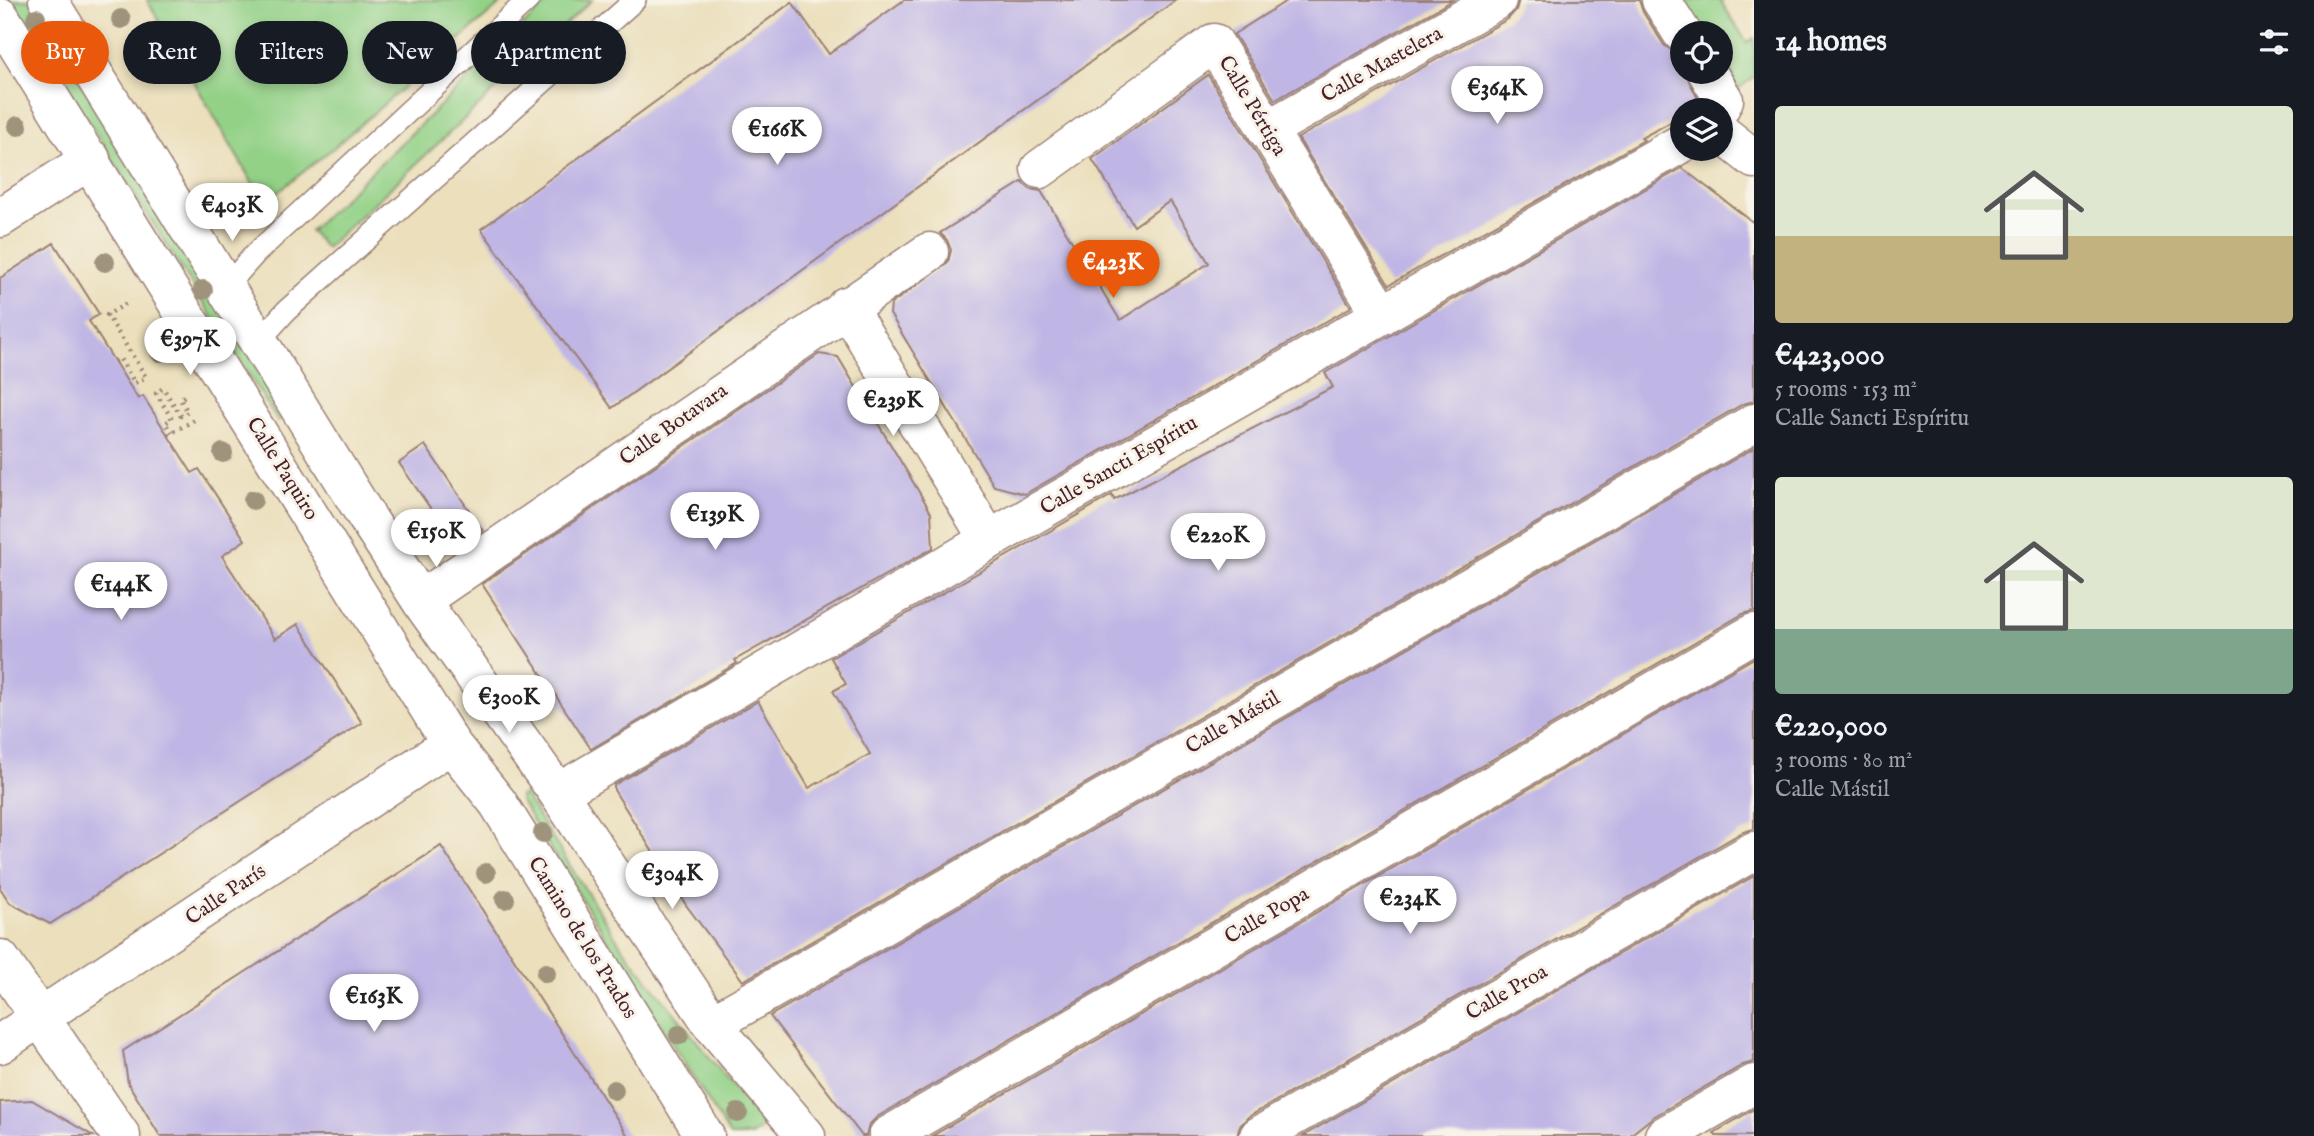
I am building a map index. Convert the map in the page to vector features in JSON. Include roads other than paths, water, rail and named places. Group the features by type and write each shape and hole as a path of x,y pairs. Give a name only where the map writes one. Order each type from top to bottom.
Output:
{"street":[{"path":"48,0 258,342 421,600 552,787 712,1024 806,1136"},
{"name":"Calle Mastelera","path":"1267,130 1497,0"},
{"path":"1661,0 1674,21"},
{"name":"Calle Paquiro","path":"0,17 91,159 451,744"},
{"name":"Calle Pértiga","path":"1040,169 1214,43 1382,315"},
{"path":"1733,142 1754,159"},
{"name":"Calle Sancti Espíritu","path":"552,787 1670,150"},
{"path":"0,218 91,159"},
{"name":"Calle Botavara","path":"421,600 846,306 929,252"},
{"path":"846,306 989,540"},
{"name":"Calle Mástil","path":"712,1024 1754,423"},
{"name":"Calle Popa","path":"888,1136 1754,633"},
{"path":"459,654 451,744 552,787"},
{"name":"Calle París","path":"0,1044 451,744"},
{"name":"Camino de los Prados","path":"451,744 498,803 705,1136"},
{"name":"Calle Proa","path":"1259,1136 1754,851"},
{"path":"0,959 121,1136"},
{"path":"1664,1136 1754,1084"}],"lane":[{"path":"225,288 255,254 528,0"},
{"path":"258,342 286,311 635,0"}]}
